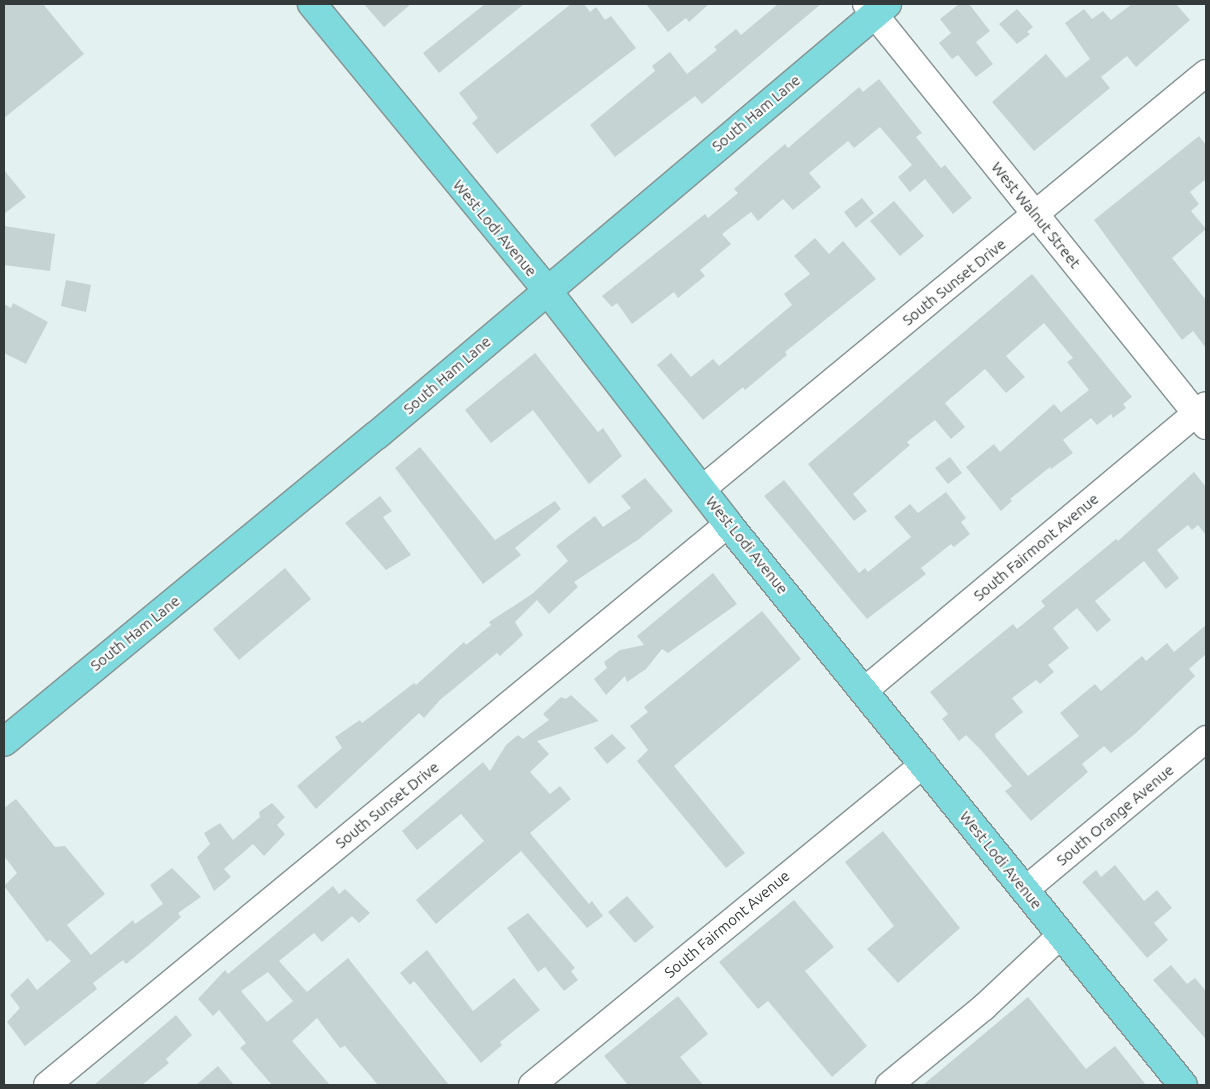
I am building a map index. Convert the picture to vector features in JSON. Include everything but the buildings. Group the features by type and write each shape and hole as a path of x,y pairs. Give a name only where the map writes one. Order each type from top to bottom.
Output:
{"main road":[{"name":"West Lodi Avenue","path":"312,4 546,289 728,524 865,690 1061,936 1183,1085"},
{"name":"South Ham Lane","path":"4,742 377,435 876,7"}],"street":[{"name":"West Walnut Street","path":"876,7 1035,215 1203,415"},
{"name":"South Sunset Drive","path":"702,489 1206,73"},
{"name":"South Fairmont Avenue","path":"865,690 1203,415"},
{"name":"South Sunset Drive","path":"46,1085 728,524"},
{"name":"South Orange Avenue","path":"1025,890 1206,739"},
{"name":"South Fairmont Avenue","path":"532,1085 924,764"},
{"path":"889,1085 984,1007 1061,936"}]}
